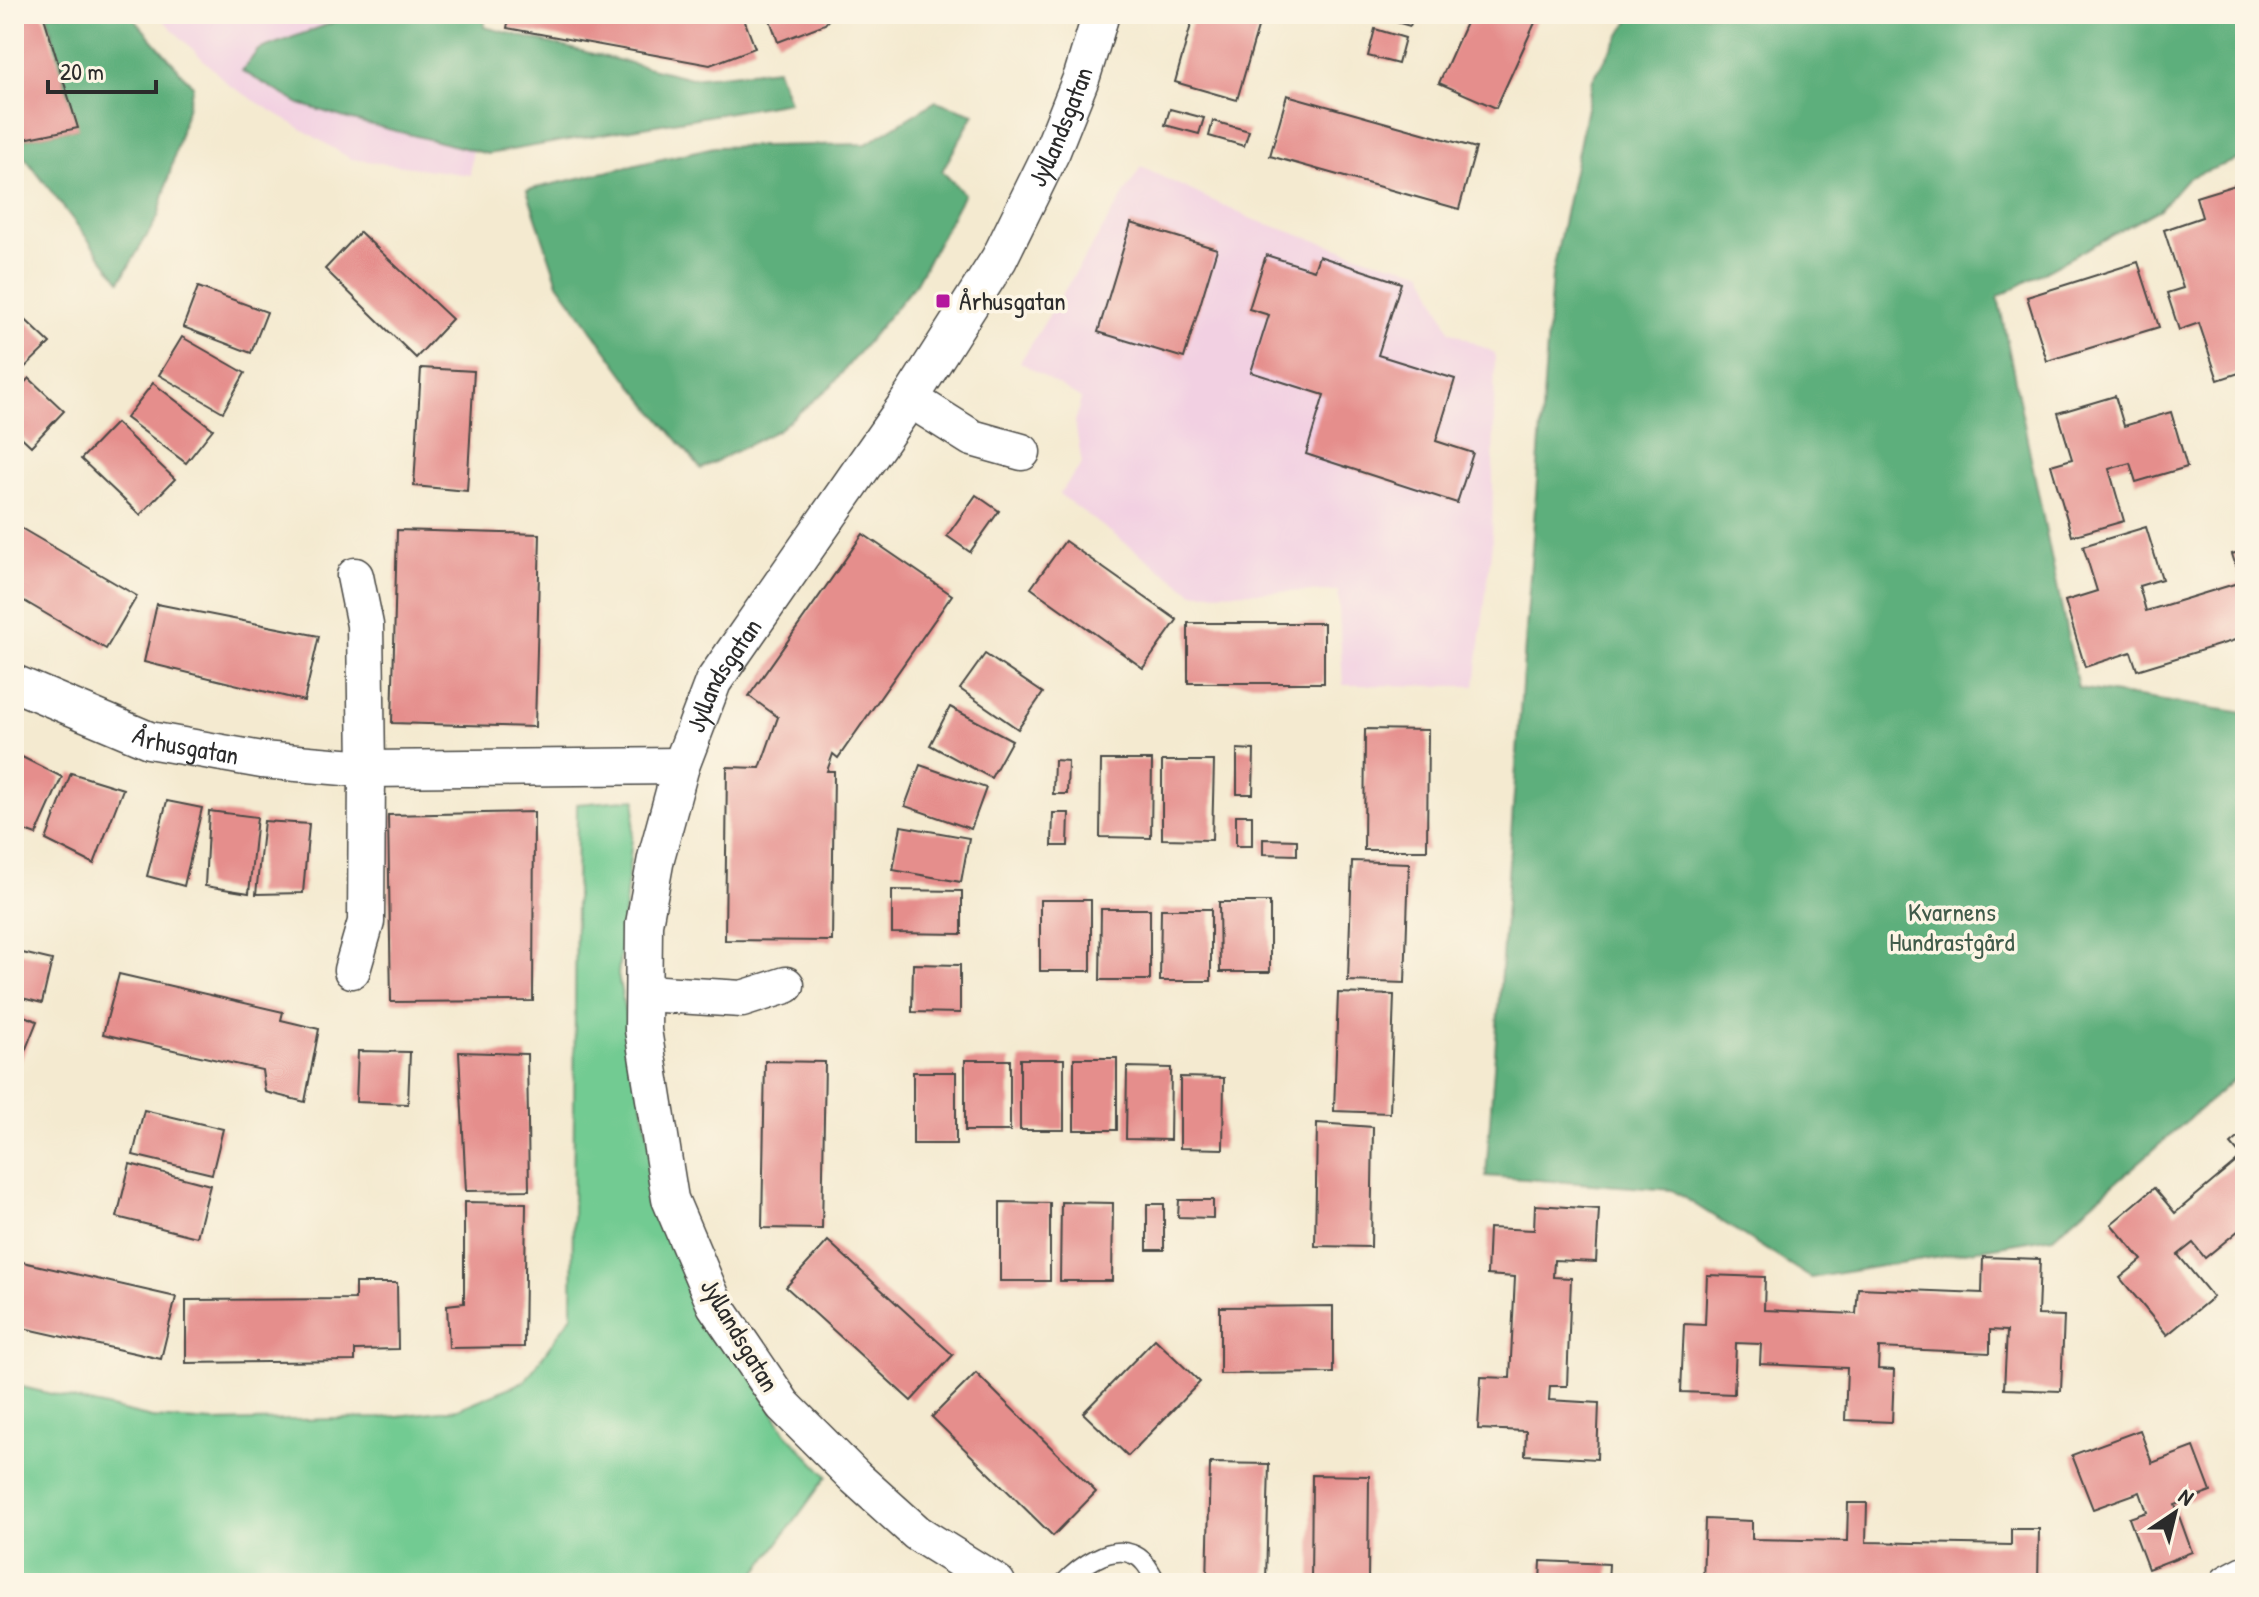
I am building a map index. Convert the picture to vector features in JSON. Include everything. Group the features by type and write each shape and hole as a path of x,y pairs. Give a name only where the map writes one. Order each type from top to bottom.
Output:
{"street":[{"name":"Jyllandsgatan","path":"997,1583 917,1533 856,1478 783,1405 715,1305 670,1199 643,1030 644,924 656,858 681,766 713,682 910,399 999,259 1046,164 1082,76 1101,14"},
{"path":"910,399 972,438 1022,452"},
{"path":"352,970 366,922 365,625 355,576"},
{"name":"Århusgatan","path":"14,683 149,740 262,760 367,769 681,766"},
{"path":"645,993 742,999 786,985"},
{"path":"2228,1583 2245,1574"}],"lane":[{"path":"1064,1583 1073,1573 1107,1553 1132,1553 1145,1562 1157,1583"}],"shaded area":[{"path":"157,14 486,14 470,175 351,159 229,85"},
{"path":"1141,167 1252,219 1372,259 1423,271 1450,331 1495,353 1492,543 1475,686 1343,685 1338,591 1193,593 1059,494 1082,464 1075,422 1081,399 1020,362"}],"green space":[{"path":"47,14 130,14 193,86 158,217 120,281 14,143 77,128"},
{"path":"356,14 486,14 484,27 691,78 777,69 789,102 488,154 300,104 242,71 258,50"},
{"name":"Kvarnens Hundrastgård","path":"1633,14 2245,14 2245,157 2187,178 2160,209 1998,297 2078,688 2245,713 2245,1070 2053,1237 1811,1278 1672,1190 1486,1176 1552,276 1593,79"},
{"path":"936,101 974,114 942,171 964,194 916,283 831,386 778,430 701,469 632,385 558,283 527,190 714,147 866,144"},
{"path":"636,799 618,975 667,1235 786,1433 827,1476 749,1583 14,1583 14,1385 152,1418 213,1422 380,1418 458,1409 525,1381 572,1315 577,804"}],"building":[{"path":"14,14 43,14 78,128 14,141"},
{"path":"510,14 742,14 755,48 710,65 507,28"},
{"path":"768,14 833,14 825,24 778,42"},
{"path":"1194,14 1262,14 1237,100 1175,82"},
{"path":"1395,14 1414,14 1410,26 1393,21"},
{"path":"1470,14 1539,14 1496,108 1439,83"},
{"path":"1375,29 1405,38 1398,64 1368,56"},
{"path":"1287,95 1476,148 1459,209 1270,156"},
{"path":"1170,109 1204,118 1199,134 1165,125"},
{"path":"1213,121 1249,131 1244,146 1209,136"},
{"path":"2245,182 2245,371 2218,380 2199,323 2179,330 2167,293 2183,288 2164,230 2202,217 2196,197"},
{"path":"1131,223 1217,249 1184,358 1098,332"},
{"path":"360,232 452,319 416,358 325,269"},
{"path":"1266,255 1314,270 1319,256 1401,283 1378,355 1455,379 1436,441 1473,453 1457,503 1306,454 1324,395 1251,372 1269,315 1249,309"},
{"path":"2138,262 2159,327 2047,361 2027,297"},
{"path":"198,287 267,312 251,353 183,327"},
{"path":"14,309 50,343 14,378"},
{"path":"182,337 245,373 223,412 159,375"},
{"path":"421,368 474,371 467,491 414,486"},
{"path":"29,378 64,411 31,446 14,430 14,394"},
{"path":"153,383 213,429 186,463 126,418"},
{"path":"2115,396 2124,426 2171,412 2187,467 2136,482 2130,463 2109,469 2124,521 2072,536 2051,465 2072,459 2058,413"},
{"path":"116,423 175,479 140,515 81,459"},
{"path":"976,495 999,511 970,552 947,536"},
{"path":"14,524 137,596 106,649 14,595"},
{"path":"2146,527 2162,579 2139,586 2146,611 2241,582 2232,554 2245,550 2245,637 2137,670 2131,652 2085,667 2065,601 2097,591 2083,546"},
{"path":"397,530 540,534 535,727 392,723"},
{"path":"863,534 952,595 838,758 833,754 827,771 834,771 832,941 725,940 727,767 760,768 778,717 749,696"},
{"path":"1065,541 1177,620 1143,668 1031,588"},
{"path":"157,604 319,636 304,701 144,662"},
{"path":"1188,623 1324,623 1324,683 1188,683"},
{"path":"985,654 1043,693 1018,729 960,689"},
{"path":"950,707 1012,740 991,778 930,745"},
{"path":"1365,729 1428,730 1427,850 1364,850"},
{"path":"1237,749 1254,750 1253,794 1237,794"},
{"path":"14,753 62,777 36,835 14,827"},
{"path":"1054,760 1068,761 1067,794 1053,794"},
{"path":"1101,760 1152,760 1151,838 1100,837"},
{"path":"1162,761 1214,761 1212,840 1162,839"},
{"path":"920,765 986,788 971,829 905,806"},
{"path":"71,773 123,789 94,864 46,840"},
{"path":"167,801 202,808 184,886 147,876"},
{"path":"209,811 257,817 249,893 205,886"},
{"path":"534,812 533,1001 391,1002 388,815"},
{"path":"1053,813 1069,813 1068,846 1052,846"},
{"path":"1236,815 1252,815 1252,846 1236,846"},
{"path":"264,821 309,824 303,893 256,894"},
{"path":"901,826 969,838 961,882 893,870"},
{"path":"1263,839 1297,840 1297,855 1263,854"},
{"path":"1352,861 1409,863 1405,983 1348,981"},
{"path":"892,890 962,891 962,934 892,933"},
{"path":"1040,900 1091,900 1091,971 1040,971"},
{"path":"1219,902 1270,902 1270,972 1220,972"},
{"path":"1101,909 1150,909 1150,980 1100,980"},
{"path":"1161,909 1211,909 1211,981 1160,981"},
{"path":"14,951 52,960 42,1003 14,996"},
{"path":"913,964 960,965 960,1013 912,1012"},
{"path":"119,974 283,1012 281,1020 319,1029 305,1102 265,1092 262,1070 103,1034"},
{"path":"1338,993 1394,995 1390,1113 1334,1111"},
{"path":"14,1012 37,1021 19,1066 14,1063"},
{"path":"358,1051 410,1052 408,1104 356,1102"},
{"path":"459,1052 527,1054 529,1190 466,1191"},
{"path":"1074,1058 1117,1058 1117,1130 1074,1130"},
{"path":"1020,1059 1064,1059 1064,1130 1020,1130"},
{"path":"965,1060 1010,1060 1010,1131 965,1131"},
{"path":"765,1061 825,1062 822,1229 762,1228"},
{"path":"1127,1067 1171,1068 1170,1140 1126,1139"},
{"path":"913,1072 956,1072 956,1144 913,1144"},
{"path":"1180,1077 1224,1078 1223,1149 1180,1148"},
{"path":"144,1110 223,1129 212,1174 133,1155"},
{"path":"1317,1123 1373,1127 1371,1247 1315,1246"},
{"path":"2245,1132 2245,1225 2205,1258 2193,1243 2178,1255 2213,1297 2167,1335 2120,1278 2142,1260 2111,1224 2154,1188 2175,1213 2242,1157 2231,1144"},
{"path":"130,1164 210,1185 197,1237 117,1217"},
{"path":"1179,1200 1213,1200 1213,1218 1178,1217"},
{"path":"464,1202 526,1203 524,1347 449,1348 447,1305 464,1303"},
{"path":"1000,1202 1050,1203 1050,1281 1000,1281"},
{"path":"1061,1202 1113,1203 1112,1281 1060,1281"},
{"path":"1147,1204 1164,1204 1164,1250 1147,1250"},
{"path":"1535,1205 1599,1209 1596,1262 1554,1260 1553,1277 1571,1278 1567,1386 1550,1386 1549,1400 1599,1403 1597,1459 1525,1455 1526,1431 1478,1429 1481,1377 1510,1378 1515,1277 1487,1275 1489,1228 1534,1230"},
{"path":"828,1241 953,1355 911,1401 786,1287"},
{"path":"1983,1257 2040,1259 2038,1315 2064,1316 2061,1391 2004,1389 2007,1331 1990,1330 1990,1353 1879,1348 1878,1369 1894,1370 1892,1422 1845,1420 1847,1368 1760,1364 1761,1344 1736,1343 1734,1394 1681,1392 1684,1324 1705,1325 1707,1275 1765,1277 1764,1310 1856,1314 1858,1288 1982,1293"},
{"path":"14,1260 176,1297 161,1359 14,1326"},
{"path":"355,1283 397,1283 398,1349 355,1350 355,1361 186,1363 186,1300 355,1299"},
{"path":"1333,1306 1333,1373 1220,1374 1220,1307"},
{"path":"1155,1339 1200,1382 1128,1456 1083,1413"},
{"path":"976,1373 1096,1492 1053,1536 932,1417"},
{"path":"2140,1430 2152,1463 2194,1447 2211,1492 2175,1505 2192,1552 2148,1569 2129,1518 2147,1512 2140,1492 2093,1509 2072,1455"},
{"path":"1210,1463 1269,1464 1266,1583 1207,1583"},
{"path":"1312,1475 1369,1476 1368,1583 1311,1583"},
{"path":"1848,1503 1867,1503 1866,1542 2011,1545 2011,1529 2039,1529 2038,1583 1703,1583 1705,1519 1752,1521 1752,1539 1847,1541"},
{"path":"1541,1561 1609,1564 1608,1583 1540,1583"}],"place":[{"name":"Århusgatan","path":"943,301"}]}
